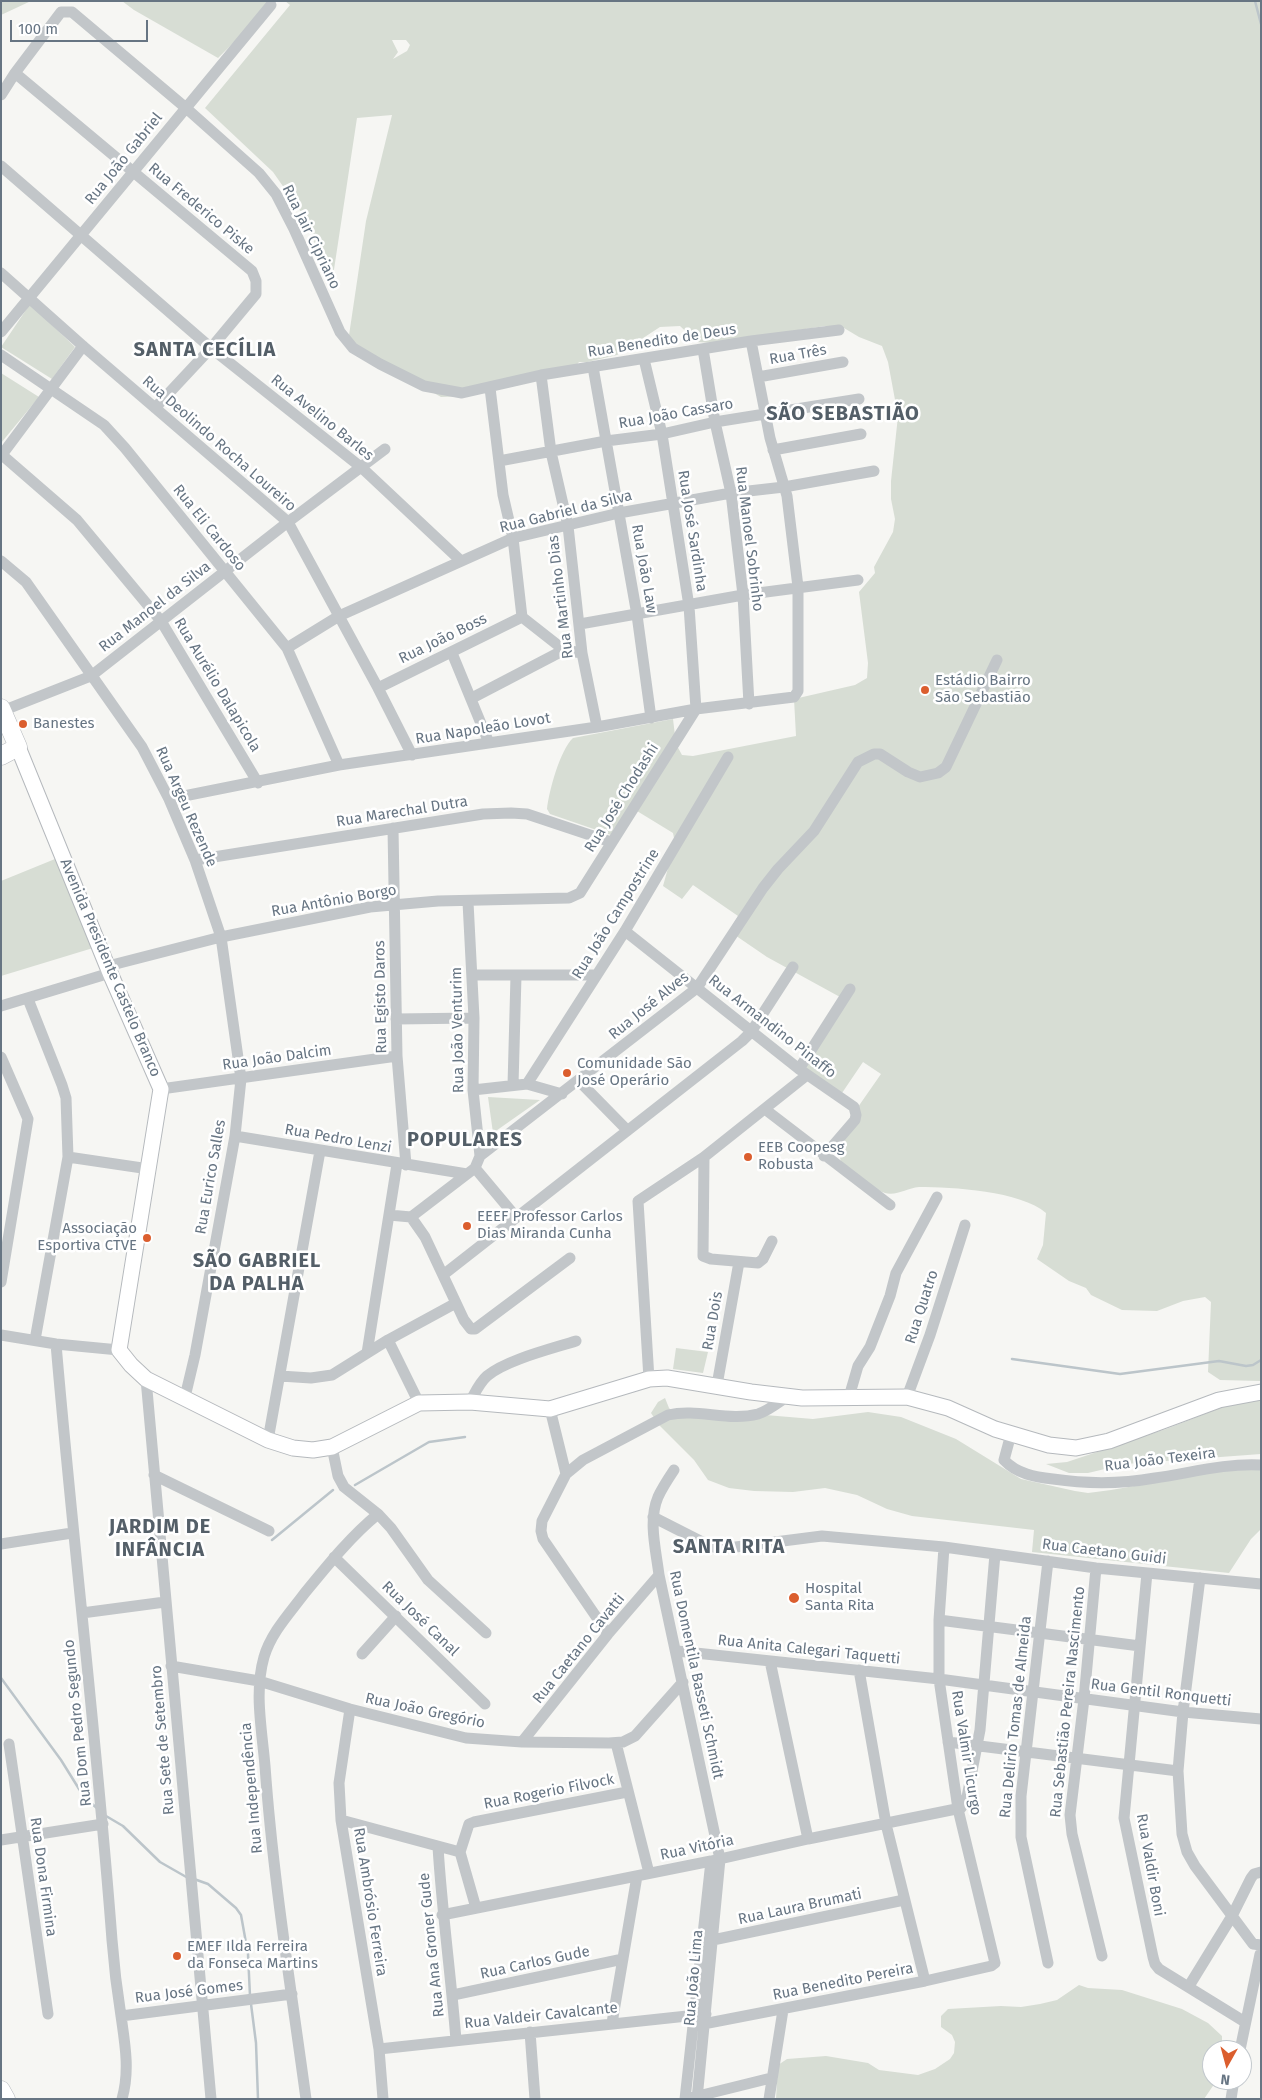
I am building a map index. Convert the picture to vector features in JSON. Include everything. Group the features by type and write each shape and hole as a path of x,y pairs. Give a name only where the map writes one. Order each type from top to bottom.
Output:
{"main road":[{"name":"Avenida Presidente Castelo Branco","path":"2,714 18,747"},
{"path":"1,756 18,747"},
{"path":"1,2090 6,2099"}],"street":[{"name":"Rua João Gabriel","path":"1,332 271,4"},
{"name":"Rua Jair Cipriano","path":"15,73 60,12 72,12 186,108 259,173 276,194 294,229 340,332 353,348 424,386 462,393 490,388"},
{"path":"1,95 15,73"},
{"name":"Rua Frederico Piske","path":"15,73 252,271 256,282 256,294 211,348"},
{"name":"Rua Avelino Barles","path":"1,166 82,234 211,348 362,468 460,560"},
{"name":"Rua Deolindo Rocha Loureiro","path":"1,273 288,522 378,688 412,756"},
{"name":"Rua Benedito de Deus","path":"490,388 540,376 702,349 840,330"},
{"path":"751,341 773,450 784,487 798,586"},
{"path":"2,455 83,346"},
{"path":"155,408 211,348"},
{"name":"Rua Manoel Sobrinho","path":"702,349 715,422 731,493 743,595 749,704"},
{"name":"Rua Eli Cardoso","path":"1,355 51,387 104,425 286,648 339,765"},
{"name":"Rua José Sardinha","path":"644,359 662,434 689,606 696,709"},
{"name":"Rua Três","path":"758,377 843,362"},
{"name":"Rua João Law","path":"593,368 637,615 651,718"},
{"name":"Rua Martinho Dias","path":"540,376 551,452 568,526 582,653 597,727"},
{"path":"490,388 503,495 513,538 522,617 564,650 582,653"},
{"name":"Rua João Cassaro","path":"499,461 606,441 662,434 715,422 859,399"},
{"path":"773,450 861,434"},
{"name":"Rua Manoel da Silva","path":"2,714 91,676 385,449"},
{"name":"Rua Aurélio Dalapicola","path":"2,455 77,520 161,621 258,782"},
{"name":"Rua Gabriel da Silva","path":"286,648 339,616 411,585 460,560 513,538 619,513 731,493 784,487 874,471"},
{"name":"Rua Argeu Rezende","path":"1,561 26,582 51,616 142,747 169,799 195,860 221,937 241,1079"},
{"path":"580,624 798,586 858,580"},
{"name":"Rua Napoleão Lovot","path":"169,799 339,765 412,756 597,727 696,709 790,699 796,696 798,690 798,586"},
{"name":"Rua João Boss","path":"378,688 522,617"},
{"path":"472,698 564,650"},
{"path":"452,653 489,743"},
{"name":"Rua José Alves","path":"480,1156 698,988 763,888 814,831 858,762 867,756 880,754 908,772 920,777 938,773 946,768 997,660"},
{"name":"Rua José Chodashi","path":"569,898 574,897 584,886 610,842 696,709"},
{"name":"Avenida Presidente Castelo Branco","path":"18,747 109,969 161,1089 119,1350"},
{"name":"Rua João Campostrine","path":"527,1084 625,931 728,757"},
{"name":"Rua Marechal Dutra","path":"195,860 483,814 527,814 610,842"},
{"name":"Rua Egisto Daros","path":"367,1353 388,1215 401,1164 396,1019 393,828"},
{"name":"Rua Antônio Borgo","path":"1,1006 28,999 109,969 221,937 354,910 438,902 569,898"},
{"name":"Rua João Venturim","path":"468,902 473,975 473,1090 480,1156"},
{"name":"Rua Armandino Pinaffo","path":"625,931 803,1072 850,1104 855,1111 855,1120 824,1156"},
{"path":"443,1275 742,1041 751,1032 793,968"},
{"path":"473,975 596,975"},
{"path":"513,1085 516,976"},
{"path":"649,1379 638,1201 704,1157 766,1110 803,1072 850,989"},
{"path":"28,999 66,1098 68,1157 35,1340"},
{"path":"396,1019 474,1018"},
{"name":"Rua João Dalcim","path":"161,1089 397,1056"},
{"path":"1,1057 28,1118 1,1282"},
{"name":"Rua Eurico Salles","path":"185,1397 195,1355 234,1136 241,1079"},
{"path":"579,1081 627,1130"},
{"path":"473,1090 527,1084 562,1094"},
{"path":"766,1110 890,1205"},
{"name":"Rua Pedro Lenzi","path":"234,1136 401,1164 471,1171"},
{"path":"268,1440 320,1151"},
{"path":"388,1215 411,1217 471,1171 480,1156"},
{"path":"68,1157 149,1169"},
{"path":"704,1157 702,1255 708,1259 755,1264 762,1261 772,1241"},
{"path":"471,1171 516,1217"},
{"path":"850,1397 858,1366 870,1347 892,1291 896,1273 937,1197"},
{"path":"411,1217 425,1237 468,1328 475,1328 570,1258"},
{"name":"Rua Quatro","path":"907,1397 930,1335 965,1225"},
{"name":"Rua Dois","path":"717,1385 739,1262"},
{"path":"280,1376 310,1378 332,1375 388,1340 456,1303"},
{"path":"1,1335 56,1344 119,1350 146,1379 268,1440 293,1448 313,1450 332,1447 419,1403 470,1402 550,1410 649,1379 668,1378 751,1392 813,1398 907,1397 948,1408 995,1429 1065,1448 1091,1446 1109,1441 1219,1400 1261,1392"},
{"path":"388,1340 419,1403"},
{"path":"470,1402 479,1384 488,1375 501,1368 576,1341"},
{"name":"Rua Dom Pedro Segundo","path":"56,1344 72,1533 103,1820 113,1963 127,2055 122,2099"},
{"name":"Rua Sete de Setembro","path":"146,1379 211,2099"},
{"path":"608,1634 543,1540 540,1531 546,1512 566,1474 583,1460 668,1415 681,1412 736,1416 760,1414 788,1396"},
{"path":"550,1410 566,1474"},
{"name":"Rua João Texeira","path":"1011,1434 1004,1460 1009,1465 1029,1475 1057,1480 1091,1483 1136,1481 1226,1466 1261,1465"},
{"path":"332,1447 338,1476 344,1487 378,1514 391,1528 428,1580 486,1633"},
{"name":"Rua Domentila Basseti Schmidt","path":"674,1470 657,1498 653,1517 659,1575 677,1651 715,1860"},
{"path":"154,1475 268,1531"},
{"name":"Rua Independência","path":"306,2099 292,1994 281,1932 270,1840 259,1681 269,1643 278,1627 334,1557 363,1526 378,1514"},
{"name":"Rua Caetano Guidi","path":"653,1517 710,1546 720,1549 813,1536 944,1547 1096,1568 1261,1584"},
{"path":"1,1544 72,1533"},
{"name":"Rua Valmir Licurgo","path":"944,1547 939,1620 939,1679 958,1809 995,1960"},
{"path":"958,1809 963,1806 966,1800 978,1745 986,1686 995,1554"},
{"name":"Rua José Canal","path":"334,1557 485,1704"},
{"name":"Rua Delirio Tomas de Almeida","path":"1048,1561 1020,1809 1021,1837 1048,1963"},
{"name":"Rua Sebastião Pereira Nascimento","path":"1096,1568 1084,1699 1071,1805 1071,1828 1102,1956"},
{"name":"Rua Valdir Boni","path":"1147,1573 1128,1765 1125,1825 1153,1957 1155,1964 1159,1968 1246,2022"},
{"name":"Rua Caetano Cavatti","path":"522,1742 608,1634 659,1575"},
{"path":"1200,1578 1183,1712 1178,1771 1182,1834 1187,1852 1232,1916 1259,1950 1242,2040"},
{"path":"82,1613 166,1602"},
{"path":"362,1654 396,1616"},
{"path":"939,1620 1140,1646"},
{"name":"Rua Anita Calegari Taquetti","path":"677,1651 939,1679"},
{"path":"770,1661 808,1839"},
{"name":"Rua João Gregório","path":"171,1666 259,1681 350,1709 466,1738 522,1742 616,1743 629,1740 635,1736 683,1682"},
{"path":"859,1670 886,1824 925,1981"},
{"name":"Rua Gentil Ronquetti","path":"939,1679 1183,1712 1261,1719"},
{"name":"Rua Ambrósio Ferreira","path":"350,1709 339,1783 341,1820 379,2049 383,2099"},
{"path":"948,1742 1178,1771"},
{"path":"616,1743 649,1873"},
{"name":"Rua Dona Firmina","path":"9,1744 48,2014"},
{"name":"Rua Rogerio Filvock","path":"460,1852 469,1824 474,1822 627,1792"},
{"name":"Rua Vitória","path":"442,1915 958,1809"},
{"path":"1,1840 22,1838 103,1820"},
{"path":"341,1820 460,1852 476,1908"},
{"name":"Rua Ana Groner Gude","path":"438,1847 442,1915 453,1995 456,2040"},
{"name":"Rua João Lima","path":"697,2098 700,2020 715,1860"},
{"path":"1190,1986 1232,1916 1251,1878 1254,1874 1261,1872"},
{"path":"612,2023 637,1876"},
{"name":"Rua Laura Brumati","path":"707,1941 904,1900"},
{"name":"Rua Carlos Gude","path":"453,1995 623,1959"},
{"name":"Rua Benedito Pereira","path":"700,2020 783,2010 991,1966 995,1960"},
{"name":"Rua José Gomes","path":"121,2016 292,1994"},
{"path":"769,2099 783,2010"},
{"name":"Rua João Lima","path":"685,2099 700,2020"},
{"name":"Rua Valdeir Cavalcante","path":"379,2049 612,2023 700,2020"},
{"path":"530,2032 535,2099"},
{"path":"681,2099 697,2098 771,2078"}],"shaded area":[{"path":"1,1 31,1 1,15"},
{"path":"122,1 276,1 218,58 134,10"},
{"path":"285,1 1261,1 1261,1381 1220,1380 1208,1372 1211,1302 1205,1297 1183,1301 1157,1311 1122,1310 1091,1295 1086,1288 1069,1281 1037,1259 1043,1245 1046,1213 1035,1206 1004,1195 967,1189 919,1187 889,1194 868,1185 842,1167 839,1154 842,1142 858,1122 860,1112 858,1107 881,1074 863,1062 842,1093 799,1066 840,997 767,957 729,931 738,916 693,885 682,899 663,886 675,843 673,833 637,811 614,836 550,814 547,809 550,792 560,761 573,738 673,719 676,744 682,755 693,756 796,736 794,699 855,685 867,678 868,663 859,592 875,573 874,567 893,532 895,519 891,499 891,481 898,416 888,362 882,346 859,337 844,328 825,326 713,343 697,342 680,326 660,327 617,355 579,362 570,373 470,396 441,397 398,373 348,342 366,221 392,115 357,118 333,276 323,270 308,222 273,172 205,108 290,5","holes":["392,40 406,40 410,45 407,51 393,59 398,52"]},
{"path":"30,304 75,347 52,379 1,347"},
{"path":"1,373 39,397 1,443"},
{"path":"55,859 93,948 1,976 1,881"},
{"path":"488,1097 540,1100 493,1133"},
{"path":"676,1348 708,1352 703,1373 673,1369"},
{"path":"665,1398 673,1412 694,1409 813,1419 868,1412 901,1417 956,1439 1021,1479 1088,1493 1221,1471 1261,1469 1261,1529 1251,1539 1229,1573 1032,1552 1034,1530 912,1516 887,1509 857,1495 825,1488 793,1492 729,1488 708,1480 694,1460 659,1425 651,1413 658,1402"},
{"path":"1261,1398 1261,1454 1126,1464 1088,1473 1069,1473 1046,1464 1067,1462 1166,1429 1233,1403"},
{"path":"1079,1985 1088,1988 1122,1990 1182,2009 1208,2023 1222,2036 1222,2040 1202,2040 1202,2090 1210,2090 1204,2099 776,2099 778,2065 787,2059 826,2056 868,2063 879,2070 918,2075 935,2069 950,2059 954,2053 955,2042 952,2035 941,2027 941,2016 948,2009 1001,2006 1021,2007 1057,2000"}],"waterway":[{"path":"1255,1 1261,24"},
{"path":"1012,1359 1120,1374 1219,1361 1246,1366 1253,1365 1261,1360"},
{"path":"355,1485 429,1442 465,1437"},
{"path":"272,1540 333,1490"},
{"path":"1,1678 61,1760 84,1797 98,1809"},
{"path":"106,1816 123,1826 160,1862 188,1878"},
{"path":"194,1879 208,1884 236,1908 241,1915 248,1954 250,1996"},
{"path":"251,2004 256,2043 258,2099"}],"place":[{"name":"Estádio Bairro São Sebastião","path":"925,690"},
{"name":"Banestes","path":"23,724"},
{"name":"Comunidade São José Operário","path":"567,1073"},
{"name":"EEB Coopesg Robusta","path":"748,1157"},
{"name":"EEEF Professor Carlos Dias Miranda Cunha","path":"467,1226"},
{"name":"Associação Esportiva CTVE","path":"147,1238"},
{"name":"Hospital Santa Rita","path":"794,1598"},
{"name":"EMEF Ilda Ferreira da Fonseca Martins","path":"177,1956"}],"district":[{"name":"SANTA CECÍLIA","path":"205,350"},
{"name":"SÃO SEBASTIÃO","path":"843,414"},
{"name":"POPULARES","path":"465,1140"},
{"name":"SÃO GABRIEL DA PALHA","path":"257,1272"},
{"name":"JARDIM DE INFÂNCIA","path":"160,1538"},
{"name":"SANTA RITA","path":"729,1547"}]}
